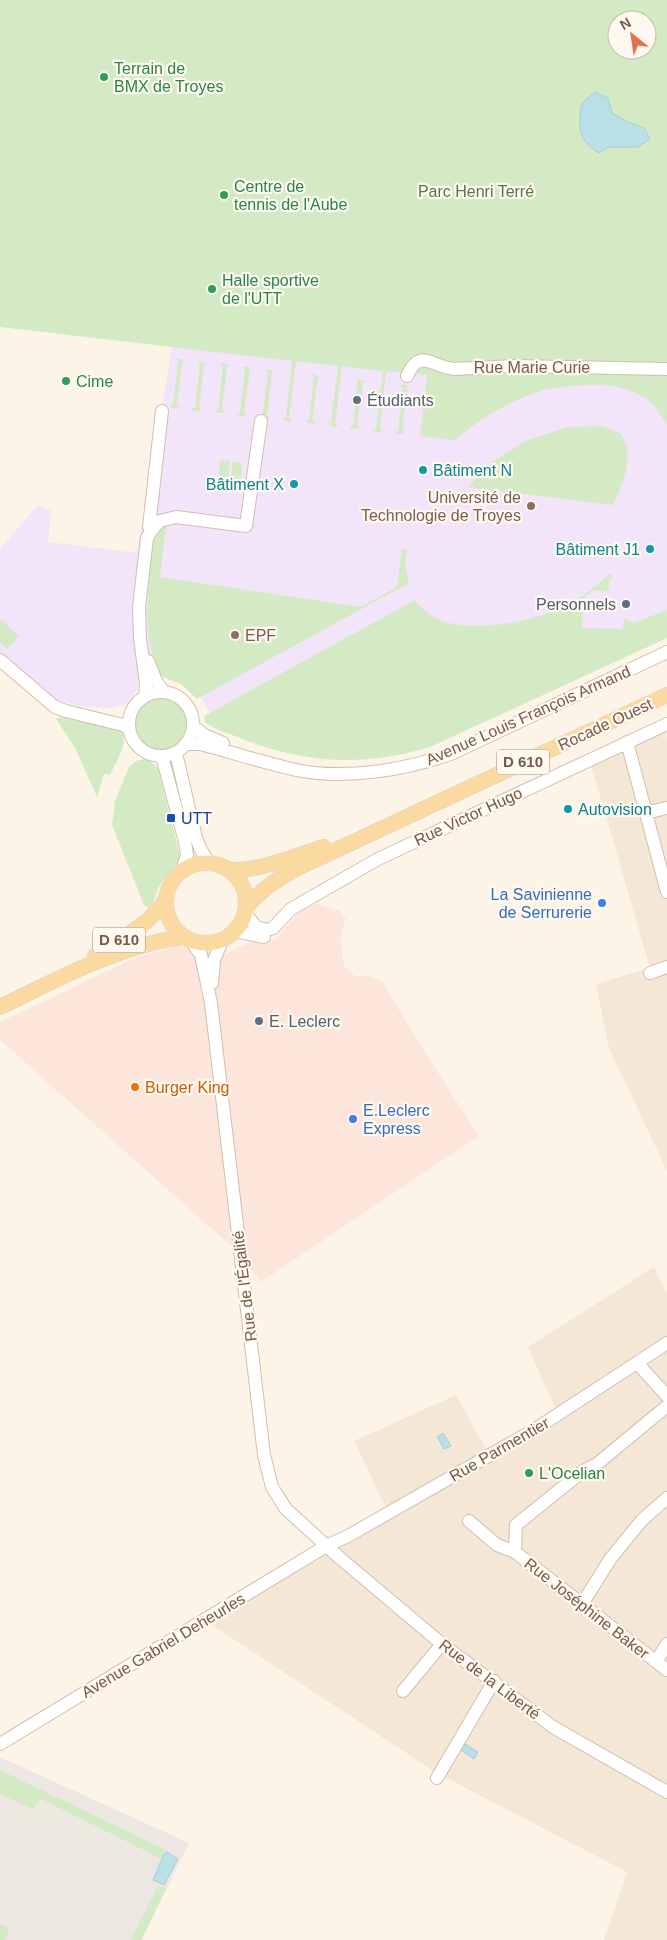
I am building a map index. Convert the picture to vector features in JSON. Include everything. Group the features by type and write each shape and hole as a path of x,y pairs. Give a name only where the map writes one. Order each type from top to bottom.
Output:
{"main road":[{"name":"Rocade Ouest","path":"246,910 256,895 271,882 302,866 667,695"},
{"name":"Rocade Ouest","path":"229,870 268,864 380,829"},
{"path":"209,863 229,870 237,877 246,897 246,910 243,920 235,931 222,941 206,944 187,939 175,930 169,921 166,911 165,900 172,880 182,870 190,866 209,863"},
{"name":"D 610","path":"67,975 144,925 159,910 165,900"},
{"name":"D 610","path":"0,1007 67,975 136,947 187,939"}],"street":[{"name":"Rue Marie Curie","path":"406,376 414,364 422,360 454,369 515,366 667,369"},
{"path":"151,531 153,485 162,411"},
{"path":"145,696 146,684 140,638 140,601 147,538 160,521 176,517 246,526 261,421"},
{"path":"140,638 156,681 164,692"},
{"name":"Avenue Louis François Armand","path":"186,744 200,744 296,770 324,773 384,771 425,763 453,753 667,652"},
{"path":"0,660 55,707 123,725 129,729"},
{"path":"164,692 177,696 188,706 193,719 193,726 191,736 186,744 176,753 159,756 145,752 138,747 132,740 129,729 131,711 137,702 145,696 164,692"},
{"path":"81,714 114,714 131,711"},
{"name":"Rue Victor Hugo","path":"246,910 256,927 267,930 273,928 291,909 394,851 667,724"},
{"name":"Avenue Louis François Armand","path":"193,726 204,735 269,762"},
{"path":"627,742 664,872 667,892"},
{"path":"176,753 196,838 200,850 209,863"},
{"path":"159,756 163,760 185,842 187,855 182,870"},
{"path":"646,813 666,808"},
{"name":"Rue Victor Hugo","path":"235,931 264,937 270,936 278,932 300,904"},
{"path":"187,939 201,955 211,1003"},
{"path":"211,1003 214,960 222,941"},
{"path":"650,973 667,967"},
{"name":"Rue de l'Égalité","path":"211,1003 267,1471 272,1487 286,1509 326,1546"},
{"name":"Rue Parmentier","path":"326,1546 348,1536 534,1430 667,1343"},
{"path":"637,1363 667,1396"},
{"name":"Rue Joséphine Baker","path":"667,1406 597,1464 583,1472 516,1525 515,1552 667,1670"},
{"path":"582,1604 611,1558 642,1520 667,1498"},
{"path":"469,1521 497,1545 515,1552"},
{"name":"Rue de la Liberté","path":"326,1546 442,1644 494,1681 553,1727 667,1792"},
{"name":"Avenue Gabriel Deheurles","path":"0,1744 326,1546"},
{"path":"403,1691 442,1644"},
{"path":"656,1662 667,1644"},
{"path":"437,1778 494,1681"}],"shaded area":[{"path":"173,341 667,360 667,632 215,721 196,688 162,669 138,679 136,692 126,704 113,708 78,706 53,699 0,652 0,549 38,505 51,510 48,542 137,553"},
{"path":"665,731 667,738 667,1171 609,1048 596,984 650,968 591,765"},
{"path":"316,904 340,911 346,919 341,933 342,955 345,967 356,977 366,975 382,981 417,1040 479,1136 261,1282 233,1248 0,1040 0,1022 137,957 179,946 224,955 253,940 275,940 299,912"},
{"path":"654,1267 667,1294 667,1940 604,1940 627,1872 435,1772 200,1617 386,1508 354,1441 456,1395 487,1451 555,1408 528,1347"},
{"path":"0,1757 189,1843 142,1940 0,1940"}],"green space":[{"name":"Parc Henri Terré","path":"0,0 667,0 667,425 652,404 632,391 602,385 586,385 549,389 508,404 475,424 455,440 420,436 427,375 386,371 380,429 383,430 375,432 372,429 376,429 383,371 342,366 335,424 339,424 335,427 327,423 331,423 338,366 296,361 289,419 293,419 290,422 282,418 286,418 292,361 0,327"},
{"path":"178,358 186,361 182,361 177,405 181,406 172,408 169,405 173,405 178,360 175,360"},
{"path":"199,361 208,364 204,364 199,408 202,409 194,411 191,408 195,408 200,363 197,363"},
{"path":"223,363 231,366 227,366 222,410 226,411 217,413 214,410 218,410 223,366 220,365"},
{"path":"245,366 253,369 250,369 244,413 248,414 239,416 236,413 240,413 245,368 242,368"},
{"path":"268,369 276,372 272,372 267,416 271,417 262,419 268,371 265,371"},
{"path":"313,374 321,377 318,377 312,421 316,421 313,424 305,420 309,420 314,376 310,375"},
{"path":"358,379 366,382 363,382 357,426 361,427 352,429 349,426 353,426 358,381 355,381"},
{"path":"403,384 411,387 407,387 402,431 406,432 397,434 394,431 398,431 403,387 400,386"},
{"path":"603,426 621,434 627,447 626,471 613,505 468,487 492,462 525,441 568,427"},
{"path":"220,460 230,461 228,477 219,476"},
{"path":"233,462 242,463 241,479 231,478"},
{"name":"EPF","path":"166,526 160,577 360,607 397,587 402,549 407,549 405,564 409,583 197,699 181,684 160,676 150,643 148,592 153,541 158,532"},
{"path":"611,573 613,577 610,579 608,591 594,590 585,597 581,628 622,629 625,618 634,623 667,610 667,638 430,747 381,758 334,760 311,758 264,747 217,729 205,722 204,716 415,600 434,617 458,625 475,626 512,623 564,607 582,596"},
{"path":"0,619 19,636 7,649 0,642"},
{"path":"160,697 170,699 179,705 185,714 187,724 185,734 179,743 170,749 160,751 150,749 141,743 135,734 133,724 135,714 141,705 150,699"},
{"path":"61,717 121,730 124,741 121,753 110,775 104,774 97,797 75,748 56,719"},
{"path":"149,760 158,768 180,856 175,867 161,883 149,909 144,905 112,825 115,801 129,767 136,761"},
{"path":"0,1770 166,1850 160,1858 41,1799 33,1809 0,1794"},
{"path":"158,1886 166,1888 141,1940 131,1940"},
{"path":"0,1924 9,1928 5,1940 0,1940"}],"water":[{"path":"595,92 608,98 612,113 644,128 650,139 638,147 609,147 599,153 586,143 580,126 582,103"},
{"path":"443,1433 451,1446 444,1449 437,1437"},
{"path":"465,1744 478,1752 474,1759 461,1750"},
{"path":"167,1852 178,1859 164,1885 153,1880 164,1854"}],"place":[{"name":"Terrain de BMX de Troyes","path":"104,77"},
{"name":"Centre de tennis de l'Aube","path":"224,195"},
{"name":"Halle sportive de l'UTT","path":"212,289"},
{"name":"Cime","path":"66,381"},
{"name":"Étudiants","path":"357,400"},
{"name":"Bâtiment N","path":"423,470"},
{"name":"Bâtiment X","path":"294,484"},
{"name":"Université de Technologie de Troyes","path":"531,506"},
{"name":"Bâtiment J1","path":"650,549"},
{"name":"Personnels","path":"626,604"},
{"name":"EPF","path":"235,635"},
{"name":"Autovision","path":"568,809"},
{"name":"UTT","path":"171,818"},
{"name":"La Savinienne de Serrurerie","path":"602,903"},
{"name":"E. Leclerc","path":"259,1021"},
{"name":"Burger King","path":"135,1087"},
{"name":"E.Leclerc Express","path":"353,1119"},
{"name":"L'Ocelian","path":"529,1473"}]}
